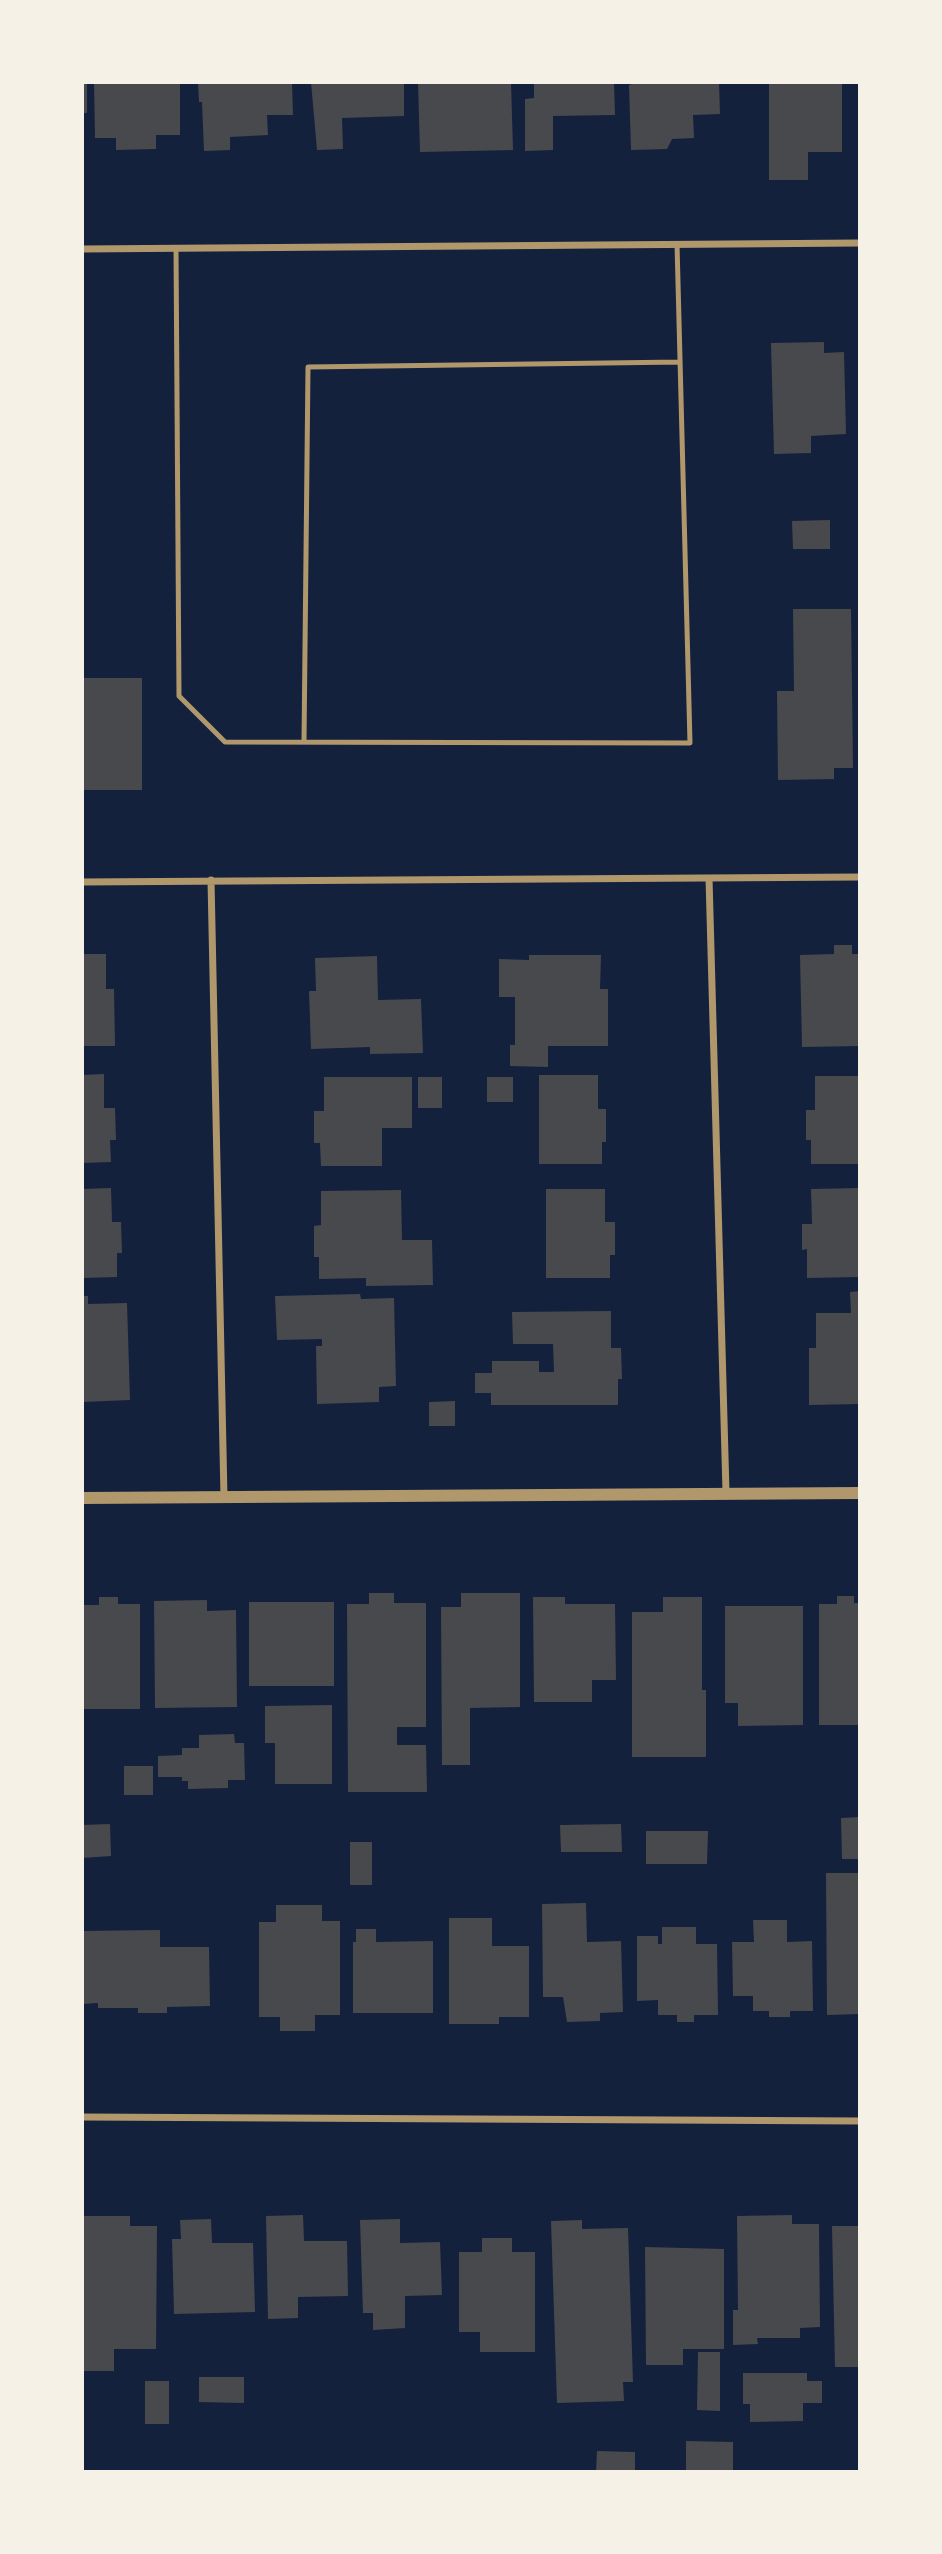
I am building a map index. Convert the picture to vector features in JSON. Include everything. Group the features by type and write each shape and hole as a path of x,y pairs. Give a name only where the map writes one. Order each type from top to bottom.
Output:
{"street":[{"path":"82,249 860,243"},
{"path":"82,882 860,877"},
{"path":"709,878 726,1492"},
{"path":"211,880 224,1497"},
{"path":"82,1498 860,1493"},
{"path":"82,2117 860,2121"}],"lane":[{"path":"176,248 179,696 225,742 690,743 677,244"},
{"path":"304,742 307,367 680,362"}],"building":[{"path":"82,82 87,82 87,113 82,113"},
{"path":"94,82 180,82 180,135 156,135 156,149 116,150 116,138 95,138"},
{"path":"198,82 292,82 293,115 267,115 268,135 230,137 230,150 204,151 202,102 199,102"},
{"path":"311,82 404,82 404,116 342,118 343,149 317,150"},
{"path":"418,82 511,82 513,150 420,152"},
{"path":"534,82 614,82 615,115 553,116 553,150 525,151 525,99 534,98"},
{"path":"639,82 719,82 720,114 693,115 694,138 672,139 667,149 631,150 629,85"},
{"path":"769,82 842,82 842,152 808,152 808,180 769,180"},
{"path":"824,342 824,353 844,352 846,434 811,436 811,453 774,454 771,343"},
{"path":"830,520 830,549 793,549 792,521"},
{"path":"793,609 851,609 853,768 834,768 834,779 778,780 777,691 794,691"},
{"path":"82,678 142,678 142,790 82,790"},
{"path":"834,945 852,945 852,954 860,954 860,1046 802,1047 800,955 834,954"},
{"path":"82,954 106,954 106,989 114,989 115,1046 82,1046"},
{"path":"529,955 601,955 600,989 608,989 608,1046 548,1046 548,1067 510,1066 510,1045 515,1045 515,997 499,997 499,959 529,960"},
{"path":"377,956 378,1000 421,999 423,1053 370,1054 370,1047 311,1049 309,991 316,991 315,958"},
{"path":"104,1074 104,1108 115,1108 116,1140 110,1140 111,1162 82,1163 82,1075"},
{"path":"539,1075 598,1075 598,1109 606,1109 606,1142 602,1142 602,1164 539,1164"},
{"path":"815,1076 860,1076 860,1164 811,1164 811,1140 806,1140 806,1110 815,1110"},
{"path":"324,1077 412,1077 412,1128 382,1128 382,1166 321,1166 320,1143 314,1143 314,1111 324,1111"},
{"path":"418,1077 442,1077 442,1108 418,1108"},
{"path":"487,1077 513,1077 513,1102 487,1102"},
{"path":"111,1188 112,1222 121,1222 122,1253 117,1253 117,1277 82,1278 82,1189"},
{"path":"860,1188 860,1277 807,1278 807,1249 802,1250 802,1224 812,1224 811,1189"},
{"path":"546,1189 605,1189 605,1222 615,1222 615,1255 610,1255 610,1278 546,1278"},
{"path":"401,1190 402,1240 432,1240 433,1285 366,1286 366,1278 319,1279 319,1257 314,1257 314,1226 321,1225 321,1191"},
{"path":"860,1291 860,1404 809,1405 809,1348 816,1348 816,1313 851,1313 850,1292"},
{"path":"360,1294 361,1299 394,1298 396,1386 379,1387 379,1402 317,1404 316,1346 322,1346 322,1339 277,1340 275,1296"},
{"path":"82,1296 88,1296 88,1304 127,1303 130,1400 82,1402"},
{"path":"611,1311 611,1348 621,1348 622,1379 618,1379 618,1405 491,1405 491,1393 475,1393 475,1373 492,1373 492,1361 539,1361 539,1372 554,1372 553,1344 513,1344 512,1312"},
{"path":"455,1401 455,1426 429,1426 429,1402"},
{"path":"369,1593 394,1593 394,1603 426,1603 426,1727 397,1727 397,1745 426,1745 427,1792 348,1792 347,1604 369,1604"},
{"path":"461,1593 520,1593 520,1707 470,1708 470,1765 442,1765 441,1607 461,1607"},
{"path":"837,1596 854,1596 854,1603 860,1603 860,1725 819,1725 819,1604 837,1604"},
{"path":"99,1597 118,1597 118,1604 140,1604 140,1709 82,1709 82,1605 99,1605"},
{"path":"533,1597 565,1597 565,1604 615,1604 616,1680 592,1680 592,1702 534,1702"},
{"path":"663,1597 702,1597 702,1690 706,1690 706,1757 632,1757 632,1612 663,1612"},
{"path":"207,1600 207,1611 236,1610 237,1707 155,1708 154,1601"},
{"path":"249,1602 334,1602 334,1686 249,1686"},
{"path":"725,1606 803,1606 803,1725 738,1726 738,1703 725,1703"},
{"path":"332,1705 332,1784 275,1784 275,1743 265,1743 265,1706"},
{"path":"234,1734 235,1743 244,1743 245,1780 228,1780 228,1788 188,1789 188,1781 182,1781 182,1777 158,1777 158,1756 182,1755 182,1748 199,1748 199,1735"},
{"path":"124,1766 153,1766 153,1795 124,1795"},
{"path":"860,1817 860,1859 842,1859 841,1818"},
{"path":"110,1824 111,1856 82,1858 82,1825"},
{"path":"621,1824 622,1852 561,1852 560,1825"},
{"path":"646,1831 708,1831 707,1864 646,1864"},
{"path":"350,1842 372,1842 372,1885 350,1885"},
{"path":"826,1873 860,1873 860,2014 827,2015"},
{"path":"586,1903 587,1942 621,1941 623,2012 600,2013 600,2021 567,2022 563,1997 543,1997 542,1904"},
{"path":"276,1905 322,1905 322,1921 340,1921 340,2015 315,2015 315,2031 280,2031 280,2017 259,2017 259,1922 276,1922"},
{"path":"449,1918 492,1918 492,1946 529,1946 529,2017 499,2017 499,2024 449,2024"},
{"path":"753,1920 787,1920 787,1942 812,1941 813,2011 790,2011 790,2017 769,2017 769,2011 753,2011 753,1996 733,1996 732,1942 754,1942"},
{"path":"662,1927 696,1927 696,1944 717,1944 718,2015 694,2015 694,2022 677,2022 677,2015 658,2015 658,2000 637,2001 637,1936 658,1936 658,1944 662,1944"},
{"path":"356,1929 376,1929 376,1942 433,1941 433,2013 353,2013 353,1942 356,1942"},
{"path":"160,1930 160,1947 209,1947 210,2006 167,2007 167,2013 138,2013 138,2008 98,2008 98,2003 82,2004 82,1931"},
{"path":"303,2215 304,2241 347,2241 348,2296 298,2297 298,2318 268,2319 266,2216"},
{"path":"792,2215 792,2224 819,2224 820,2327 800,2328 800,2338 757,2338 758,2344 733,2345 733,2310 738,2310 737,2216"},
{"path":"82,2216 130,2216 130,2226 157,2226 156,2349 114,2349 114,2371 82,2371"},
{"path":"211,2219 212,2243 253,2243 255,2312 174,2314 172,2239 181,2239 180,2220"},
{"path":"400,2219 400,2243 440,2242 442,2295 405,2296 405,2328 373,2330 373,2313 363,2313 360,2220"},
{"path":"582,2220 582,2229 628,2228 633,2382 623,2382 624,2401 557,2403 551,2221"},
{"path":"832,2226 860,2226 860,2367 835,2367"},
{"path":"482,2238 512,2238 512,2252 535,2252 535,2352 480,2352 480,2332 459,2332 459,2252 482,2252"},
{"path":"645,2247 724,2249 724,2349 683,2349 683,2365 646,2365"},
{"path":"698,2352 720,2352 720,2411 697,2410"},
{"path":"743,2373 807,2373 807,2381 822,2381 822,2403 803,2403 803,2421 750,2422 750,2404 743,2404"},
{"path":"199,2377 244,2377 244,2403 199,2402"},
{"path":"145,2381 169,2381 169,2424 145,2424"},
{"path":"686,2441 733,2442 733,2472 686,2472"},
{"path":"597,2451 635,2452 635,2472 596,2472"}]}
